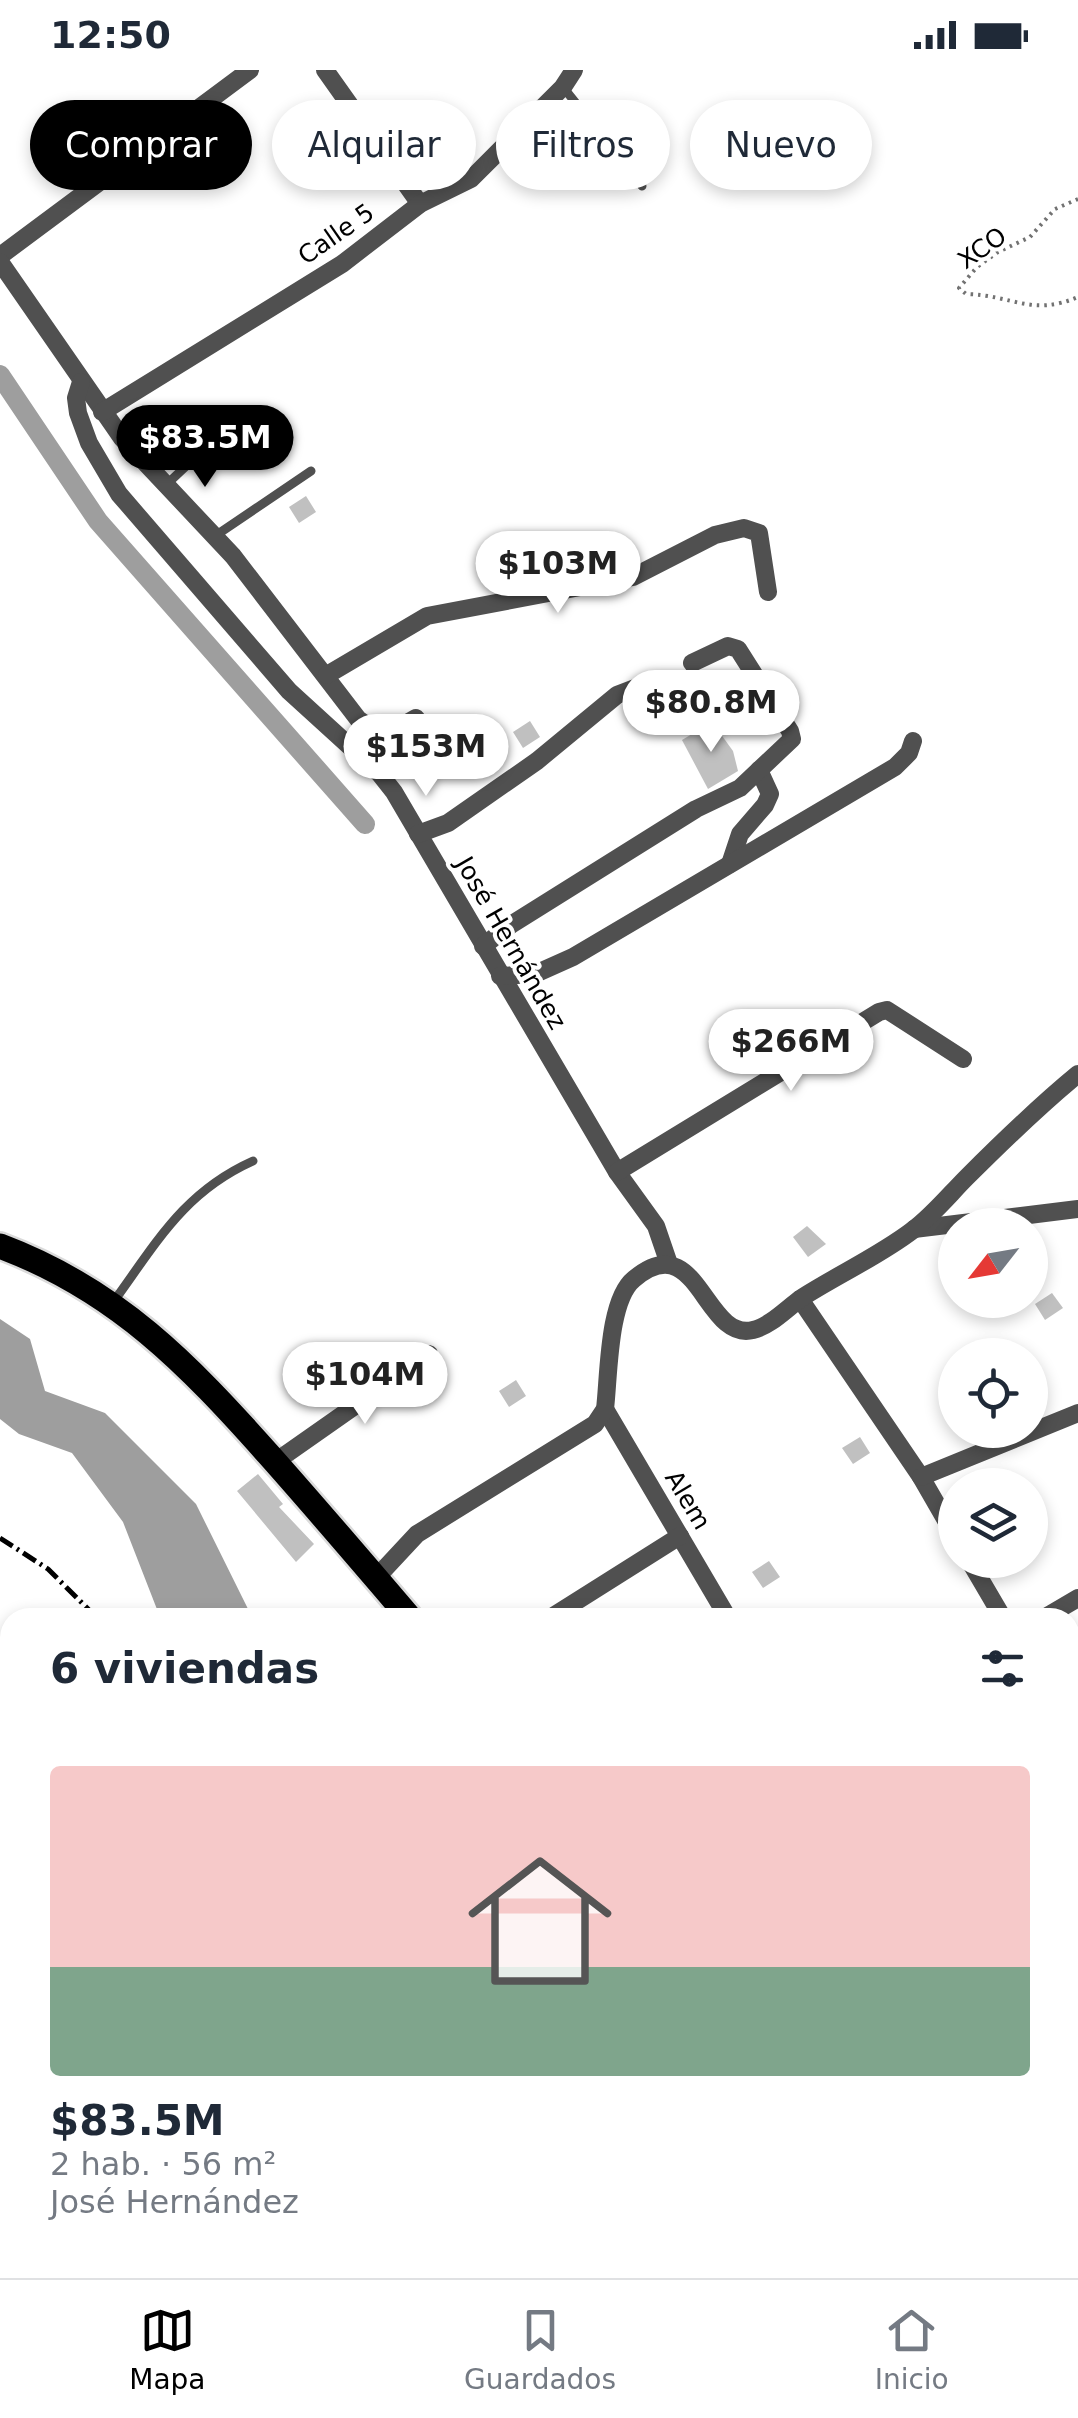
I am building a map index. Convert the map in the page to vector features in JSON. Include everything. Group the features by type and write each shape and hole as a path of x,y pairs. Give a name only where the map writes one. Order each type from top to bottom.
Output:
{"main road":[{"path":"0,1246 63,1273 112,1303 188,1367 402,1608"}],"street":[{"path":"0,259 250,70"},
{"path":"325,70 420,204"},
{"name":"Calle 5","path":"102,412 342,264 420,204 484,169 508,139 563,87 574,70"},
{"name":"José Hernández","path":"0,259 80,382 122,438 215,536 358,718 370,728 391,730 416,718"},
{"name":"José Hernández","path":"80,382 78,413 89,443 119,494 289,690 379,773 394,792 617,1172 656,1226 669,1264"},
{"path":"327,676 427,616 633,576 726,531 744,528 759,533 768,592"},
{"path":"483,946 679,819 740,788 792,739 738,650 728,646 692,663"},
{"path":"418,834 448,823 538,761 616,695 651,682"},
{"path":"500,976 536,974 553,968 895,767 909,753 914,740"},
{"path":"730,864 740,834 770,794 759,770"},
{"path":"617,1172 879,1012 887,1010 963,1059"},
{"path":"376,1578 417,1534 596,1424 604,1409 620,1297 632,1280 669,1264 686,1272 730,1327 746,1332 758,1330 800,1299 914,1230 1044,1101 1078,1074"},
{"path":"914,1230 1078,1209"},
{"path":"800,1299 938,1506"},
{"path":"275,1462 428,1354"},
{"name":"Alem","path":"604,1409 722,1608"},
{"path":"921,1477 1078,1413"},
{"path":"566,1608 680,1536"},
{"path":"980,1578 997,1608"}],"lane":[{"path":"563,87 573,100"},
{"path":"167,484 200,453 265,416"},
{"path":"215,536 311,471"},
{"path":"112,1303 178,1214 204,1188 253,1161"}],"path":[{"name":"XCO","path":"1078,199 1056,209 1030,237 977,267 959,288 966,294 1009,298 1034,307 1056,306 1078,296"}],"shaded area":[{"path":"0,1319 30,1339 45,1391 105,1413 196,1504 248,1608 156,1608 123,1522 72,1453 19,1434 0,1419"}],"building":[{"path":"306,496 316,512 299,523 289,507"},
{"path":"530,721 540,737 523,748 513,732"},
{"path":"712,722 733,751 738,771 708,789 682,740"},
{"path":"807,1226 826,1244 808,1257 793,1237"},
{"path":"1052,1293 1063,1308 1048,1318 1048,1296"},
{"path":"516,1380 526,1396 509,1407 499,1391"},
{"path":"860,1437 870,1453 853,1464 842,1448"},
{"path":"258,1474 283,1504 279,1507 314,1544 296,1562 237,1491"},
{"path":"769,1561 780,1577 763,1588 752,1572"}],"waterway":[{"path":"0,375 98,521 365,824"}],"railway":[{"path":"0,1538 48,1569 87,1608"}]}
